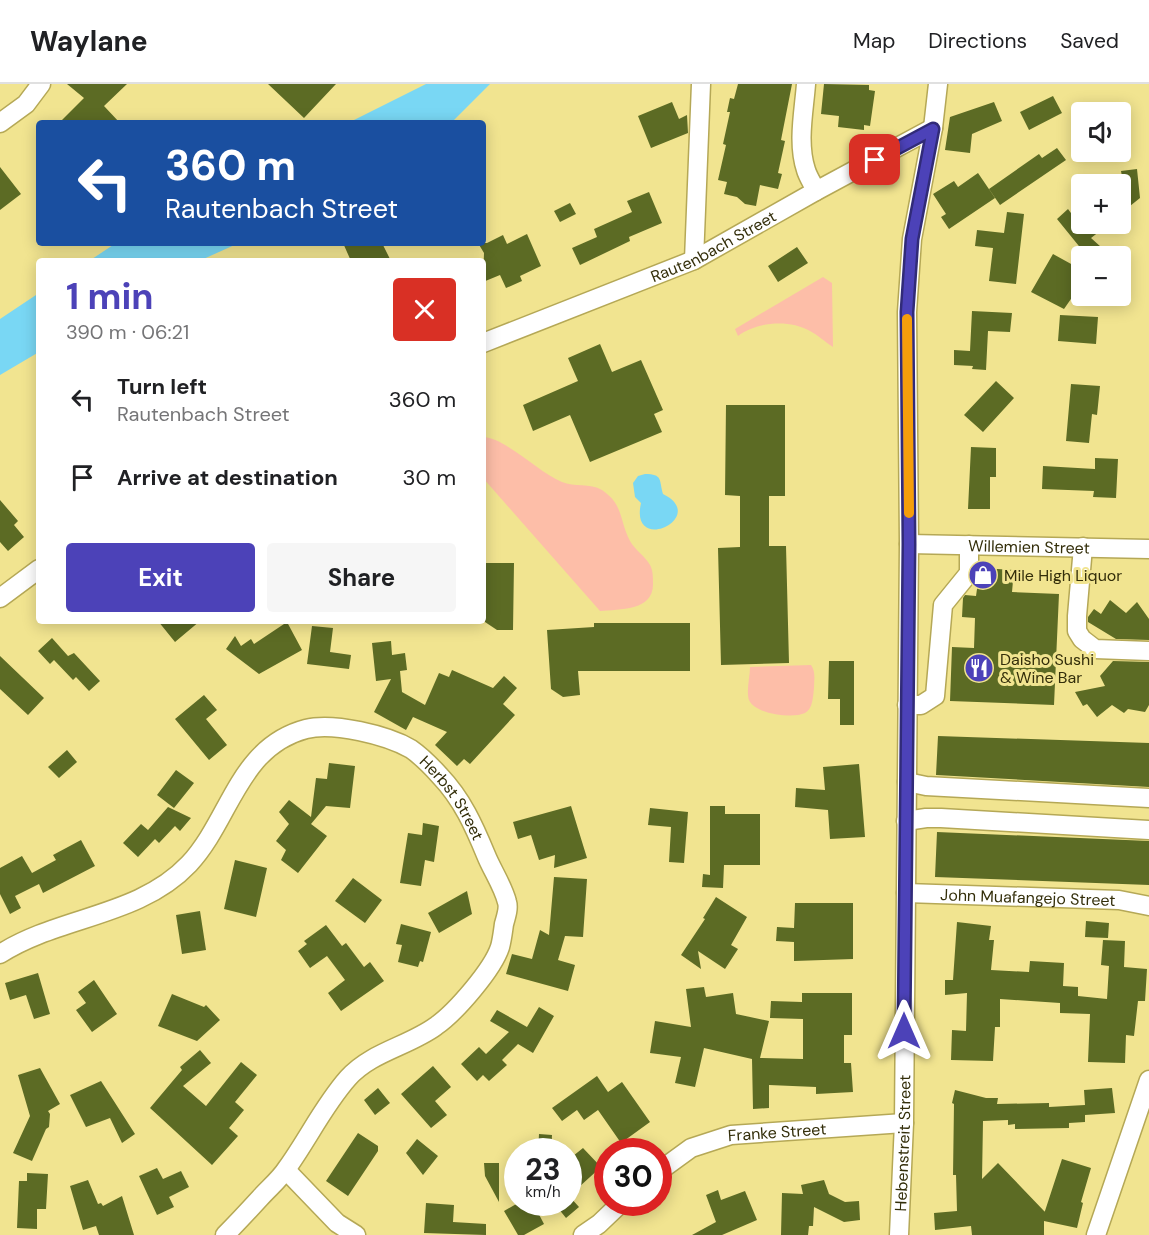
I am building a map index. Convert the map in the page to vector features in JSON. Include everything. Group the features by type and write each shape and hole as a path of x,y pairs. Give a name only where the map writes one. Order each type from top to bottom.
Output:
{"street":[{"path":"0,123 26,105 41,84"},
{"path":"694,260 701,84"},
{"path":"806,84 803,157 806,171 816,191"},
{"name":"Hebenstreit Street","path":"899,1235 904,1123 909,544 908,288 912,239 933,129 938,84"},
{"name":"Rautenbach Street","path":"486,342 694,260 816,191 933,129"},
{"name":"Willemien Street","path":"909,544 1149,549"},
{"path":"907,705 921,705 935,696 943,605 969,573 969,545"},
{"path":"1083,547 1077,616 1077,630 1082,639 1095,649 1149,651"},
{"path":"0,598 36,571"},
{"name":"Herbst Street","path":"0,954 12,946 45,932 99,915 144,896 172,880 191,862 237,786 266,748 288,735 308,728 328,727 389,740 412,750 440,776 460,800 475,828 508,904 500,949 476,986 437,1026 404,1045 374,1058 350,1076 327,1106 286,1170 225,1235"},
{"path":"907,782 927,786 1149,798"},
{"path":"906,821 941,818 1149,830"},
{"name":"John Muafangejo Street","path":"906,893 1119,900 1149,906"},
{"path":"1096,1235 1149,1080"},
{"name":"Franke Street","path":"672,1162 691,1148 731,1135 904,1123"},
{"path":"286,1170 337,1223 356,1235"},
{"path":"583,1235 607,1216"}],"shaded area":[{"path":"823,277 832,283 833,347 816,334 792,325 763,325 738,336 735,329"},
{"path":"486,438 502,443 562,482 602,490 618,507 630,541 651,567 652,592 642,604 634,607 600,611 486,481"},
{"path":"811,665 814,670 813,695 811,705 805,713 799,715 774,714 758,709 749,700 750,667"}],"water":[{"path":"426,84 490,84 454,120 354,120"},
{"path":"112,246 232,246 206,258 94,258"},
{"path":"36,295 36,354 0,375 0,319"},
{"path":"645,474 658,477 663,494 675,503 678,513 674,521 655,530 646,527 640,519 641,503 635,497 633,483 638,476"}],"building":[{"path":"67,84 127,84 104,106 117,120 62,120 84,98"},
{"path":"268,84 336,84 304,118"},
{"path":"738,84 792,84 781,140 785,141 778,173 782,174 778,189 760,185 756,206 745,204 737,197 724,194 727,182 718,180 726,145 723,144 730,112 727,112 730,98 734,99"},
{"path":"824,84 869,85 869,90 875,91 870,126 864,125 864,130 838,127 839,116 821,114"},
{"path":"1053,96 1062,113 1029,130 1020,112"},
{"path":"672,102 679,119 687,115 688,133 651,148 638,116"},
{"path":"994,102 1002,121 972,134 970,153 945,150 950,117"},
{"path":"1057,148 1066,160 1000,205 989,189 1039,154 1042,158"},
{"path":"0,167 21,194 0,210"},
{"path":"1137,169 1140,198 1131,205 1131,174 1122,174 1121,171"},
{"path":"978,173 995,198 949,229 941,217 946,214 933,194 954,181 958,187"},
{"path":"649,192 662,223 629,237 630,241 580,265 572,248 597,237 594,229 632,212 627,201"},
{"path":"570,203 576,214 560,222 554,211"},
{"path":"1068,209 1071,213 1071,234 1096,234 1091,238 1100,246 1079,246 1057,219"},
{"path":"1007,212 1024,214 1016,284 989,281 993,248 975,246 977,230 1004,233"},
{"path":"527,234 541,266 520,276 522,281 506,288 500,275 486,281 486,258 484,258 480,246 486,246 486,243 503,235 507,244"},
{"path":"344,246 384,246 390,258 350,258"},
{"path":"797,247 808,263 778,282 768,266"},
{"path":"1053,254 1071,264 1071,299 1064,309 1031,292"},
{"path":"972,311 1012,313 1010,332 988,331 986,370 972,369 973,366 954,365 954,350 970,351"},
{"path":"1060,315 1098,317 1096,344 1058,341"},
{"path":"600,344 612,372 641,360 663,410 654,414 662,432 590,462 570,415 533,431 523,405 578,381 568,358"},
{"path":"996,381 1014,398 983,432 964,415"},
{"path":"1071,384 1100,386 1097,415 1092,414 1089,443 1066,441"},
{"path":"726,405 785,405 785,496 769,496 769,546 786,546 789,663 721,665 718,548 740,547 740,496 725,495"},
{"path":"971,447 996,448 996,477 990,477 990,509 968,509"},
{"path":"1095,458 1118,459 1116,498 1093,497 1094,491 1042,489 1043,466 1095,469"},
{"path":"0,500 18,521 14,525 24,537 8,551 0,542"},
{"path":"486,563 514,563 513,630 497,630 486,623"},
{"path":"980,568 1014,570 1012,592 1059,594 1054,705 950,701 952,647 974,648 975,618 962,617 963,598 965,595 976,596"},
{"path":"1110,600 1126,613 1137,602 1149,619 1149,640 1116,639 1088,622 1088,617 1094,609 1101,614"},
{"path":"594,623 690,623 690,671 578,671 580,695 563,697 551,689 547,630 594,627"},
{"path":"160,624 196,624 175,642"},
{"path":"284,624 288,624 302,650 259,674 226,649 235,636 241,646 251,639 254,644"},
{"path":"312,626 333,628 330,652 351,655 349,669 307,664"},
{"path":"52,638 68,656 74,653 100,681 89,691 76,677 73,680 54,660 50,664 38,651"},
{"path":"391,641 392,655 405,653 407,670 400,671 402,692 425,705 439,673 449,677 452,670 493,688 504,676 517,688 503,704 515,715 470,764 464,759 457,766 435,745 447,732 413,717 406,730 374,712 391,679 376,681 372,643"},
{"path":"0,656 44,698 28,715 0,689"},
{"path":"829,661 854,661 854,725 840,725 840,699 828,699"},
{"path":"1113,661 1149,662 1149,705 1145,712 1128,709 1124,713 1112,705 1097,717 1087,704 1083,706 1075,692 1105,686 1100,676"},
{"path":"204,695 217,710 206,719 227,745 209,760 175,719"},
{"path":"938,736 1149,743 1149,787 936,775"},
{"path":"67,750 77,762 59,778 48,767"},
{"path":"329,763 355,766 350,808 326,806 311,824 327,836 298,873 281,860 286,850 276,841 289,824 279,812 289,800 311,817 316,778 327,779"},
{"path":"859,764 865,837 830,839 828,810 795,807 796,788 825,790 823,767"},
{"path":"176,770 194,783 174,808 157,795"},
{"path":"571,806 587,858 554,868 555,855 539,860 531,835 518,839 513,822"},
{"path":"710,806 725,806 725,814 760,814 760,865 724,865 723,888 702,887 703,874 710,875"},
{"path":"168,807 191,818 180,831 175,826 159,843 155,839 138,857 123,843 141,824 148,830"},
{"path":"650,808 688,812 684,863 669,862 671,827 648,825"},
{"path":"423,823 439,826 434,862 425,860 421,886 400,883 408,833 422,835"},
{"path":"937,832 1149,841 1149,885 935,877"},
{"path":"81,840 95,866 43,893 39,884 15,896 21,908 10,914 0,894 0,868 22,856 32,873 56,860 53,855"},
{"path":"235,860 267,868 256,917 224,909"},
{"path":"554,877 587,879 583,937 565,936 558,960 575,965 568,991 506,974 512,954 532,959 540,930 549,935"},
{"path":"353,878 382,900 365,923 335,901"},
{"path":"467,891 472,914 439,933 428,913"},
{"path":"716,897 747,917 731,945 738,949 725,969 698,951 701,969 681,955 705,919 703,918"},
{"path":"795,903 853,903 853,959 794,961 794,942 776,941 777,927 794,928"},
{"path":"200,911 206,950 182,954 176,915"},
{"path":"1086,921 1109,923 1108,938 1085,937"},
{"path":"957,922 991,926 989,940 994,940 991,970 1029,972 1030,961 1064,963 1063,986 1078,987 1078,996 1107,999 1109,966 1101,965 1103,940 1125,941 1124,967 1147,969 1145,1001 1138,1001 1134,1036 1126,1035 1125,1063 1088,1062 1090,1014 1060,1013 1060,1003 1000,999 1000,1027 995,1027 993,1061 951,1060 952,1030 966,1031 967,993 945,995 945,980 953,980"},
{"path":"401,924 431,932 423,962 420,961 418,967 398,962 402,945 396,944"},
{"path":"326,925 342,946 346,943 364,967 370,962 384,981 341,1011 328,993 345,980 327,956 310,968 298,951 307,944 304,941"},
{"path":"38,973 50,1014 34,1019 26,995 10,1000 5,983"},
{"path":"94,980 117,1014 92,1032 76,1010 86,1003 78,992"},
{"path":"704,987 706,997 733,993 736,1014 769,1021 760,1058 803,1059 803,1019 770,1018 771,1001 802,1002 802,993 852,993 852,1035 844,1035 844,1063 851,1063 853,1092 816,1094 816,1087 769,1085 769,1108 753,1109 752,1059 704,1048 695,1087 675,1083 681,1057 650,1053 655,1021 691,1027 686,989"},
{"path":"172,994 204,1007 206,1005 220,1020 197,1041 158,1026"},
{"path":"539,1007 554,1016 533,1053 518,1044 502,1060 507,1065 489,1081 483,1075 477,1081 461,1064 479,1047 486,1054 509,1032 490,1021 497,1010 527,1027"},
{"path":"200,1050 211,1063 183,1086 206,1106 241,1062 257,1075 235,1102 244,1110 229,1128 238,1136 212,1165 150,1108 182,1070 180,1067"},
{"path":"433,1066 451,1087 435,1101 447,1115 431,1128 401,1094"},
{"path":"40,1068 60,1104 48,1111 50,1114 49,1127 32,1161 13,1153 30,1116 18,1075"},
{"path":"597,1076 608,1092 622,1082 650,1122 628,1138 618,1138 598,1110 584,1120 577,1110 562,1121 552,1108"},
{"path":"101,1081 135,1134 122,1143 110,1118 86,1127 70,1095"},
{"path":"378,1088 390,1103 375,1115 364,1100"},
{"path":"1112,1088 1115,1113 1085,1115 1085,1122 1069,1123 1069,1128 1015,1129 1015,1124 1008,1125 1008,1120 983,1121 982,1179 998,1163 1045,1212 1062,1159 1091,1168 1081,1202 1083,1203 1077,1228 1044,1221 1044,1235 972,1235 971,1226 935,1230 934,1213 957,1211 956,1175 953,1175 954,1104 952,1103 955,1090 986,1098 998,1098 997,1104 1049,1103 1049,1107 1085,1105 1084,1090"},
{"path":"358,1133 378,1146 378,1151 348,1196 326,1181"},
{"path":"539,1134 552,1135 552,1138 539,1138"},
{"path":"417,1139 438,1156 423,1175 406,1153"},
{"path":"582,1149 594,1160 594,1173 582,1184"},
{"path":"484,1163 499,1163 499,1202 485,1176"},
{"path":"157,1168 163,1179 181,1171 189,1187 169,1197 174,1207 157,1215 139,1176"},
{"path":"27,1173 48,1174 46,1209 37,1209 37,1229 17,1228 19,1181 27,1181"},
{"path":"88,1180 98,1204 101,1203 103,1206 122,1196 134,1235 99,1235 96,1226 83,1230 70,1186"},
{"path":"824,1180 829,1194 845,1202 859,1201 860,1220 844,1222 814,1207 813,1226 809,1226 808,1235 781,1235 782,1193 803,1194 801,1185"},
{"path":"718,1190 721,1200 745,1191 757,1220 722,1235 692,1235 716,1222 706,1195"},
{"path":"426,1203 454,1205 453,1222 486,1224 486,1235 424,1233"},
{"path":"507,1216 540,1216 544,1224 524,1235 518,1235"}],"slow traffic":[{"path":"907,319 909,513"}],"place":[{"name":"Mile High Liquor","path":"983,575"},
{"name":"Daisho Sushi & Wine Bar","path":"979,668"}],"route":[{"path":"875,160 933,129 912,239 907,312 909,544 904,1031"}]}
